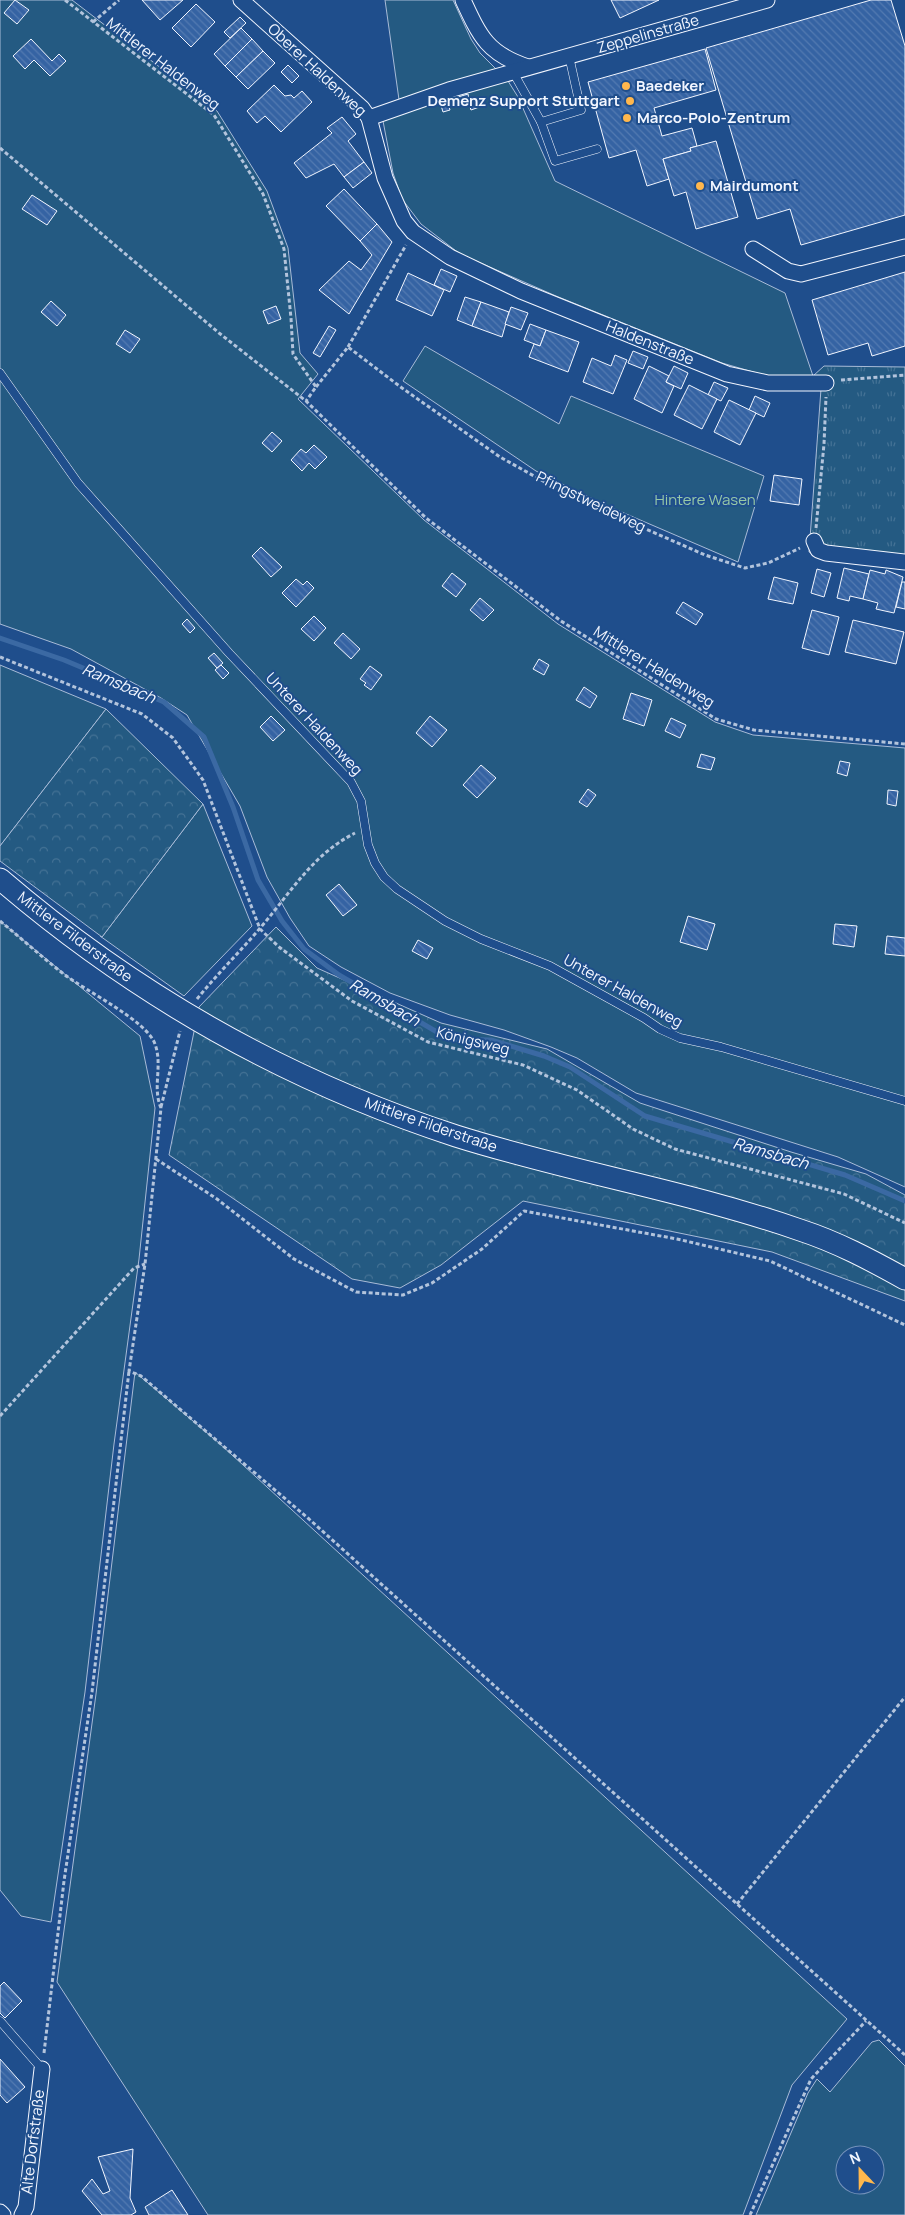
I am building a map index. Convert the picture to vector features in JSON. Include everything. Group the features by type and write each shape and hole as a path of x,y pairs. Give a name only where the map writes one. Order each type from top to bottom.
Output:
{"main road":[{"name":"Mittlere Filderstraße","path":"0,879 47,919 114,968 186,1015 241,1046 300,1075 376,1107 457,1136 735,1209 803,1230 866,1258 905,1279"}],"street":[{"name":"Oberer Haldenweg","path":"241,0 350,97 369,118 391,194 404,221 413,232"},
{"path":"463,0 486,43 497,54 528,67"},
{"name":"Zeppelinstraße","path":"369,118 449,90 766,0"},
{"name":"Haldenstraße","path":"413,232 450,257 491,278 726,374 768,383 795,385 826,383"},
{"path":"753,248 788,271 801,274 905,246"},
{"path":"814,541 818,550 826,553 905,562"},
{"name":"Alte Dorfstraße","path":"22,2215 26,2207 42,2069"},
{"path":"0,2212 3,2215"}],"lane":[{"path":"541,122 581,110 569,56"},
{"path":"513,72 541,122 555,161 597,149"},
{"name":"Unterer Haldenweg","path":"0,373 78,483 229,653 350,782 361,801 368,845 375,863 384,877 397,889 445,921 481,939 550,966 644,1018 660,1029 680,1038 747,1054 905,1101"},
{"path":"0,2021 42,2069"}],"path":[{"name":"Mittlerer Haldenweg","path":"65,0 214,115 262,194 284,249 292,318 292,354 316,388"},
{"path":"93,22 118,0"},
{"name":"Mittlerer Haldenweg","path":"0,148 219,333 306,401 426,518 561,620 716,720 754,730 905,744"},
{"path":"306,401 348,347 413,232"},
{"name":"Pfingstweideweg","path":"348,347 402,388 500,457 552,486 705,555 745,568 768,563 814,541"},
{"path":"814,541 824,444 826,383 845,379 905,375"},
{"name":"Königsweg","path":"0,657 142,714 173,738 203,780 260,929 279,947 352,1002 428,1042 523,1066 577,1090 633,1129 675,1149 844,1194 905,1223"},
{"path":"260,929 319,856 340,840 365,828"},
{"path":"0,922 66,975 150,1034 158,1056 156,1097 161,1108 145,1264 129,1370 92,1692 64,1880 42,2069"},
{"path":"156,1159 216,1199 294,1258 356,1292 404,1295 432,1283 482,1249 524,1211 677,1239 770,1261 905,1325"},
{"path":"0,1416 134,1268 145,1264"},
{"path":"129,1370 141,1376 309,1519 905,2055"},
{"path":"737,1904 905,1696"},
{"path":"750,2215 811,2079 866,2021"}],"green space":[{"path":"0,0 72,0 217,111 267,191 288,248 300,353 318,374 298,399 424,520 558,624 715,722 753,735 905,748 905,1187 838,1157 636,1093 577,1058 504,1030 450,1015 390,993 341,967 309,946 290,918 267,877 240,806 187,715 161,698 71,649 0,624"},
{"path":"385,0 453,0 471,39 480,53 508,81 518,97 555,181 785,293 813,376 767,376 722,363 556,296 460,254 421,224 402,199 393,173 383,121 401,114"},
{"name":"Hintere Wasen","path":"425,346 559,424 571,396 764,476 738,562 603,504 536,471 403,381"},
{"path":"824,366 905,367 905,569 819,557 809,552 821,389 813,376"},
{"path":"0,665 106,709 0,846"},
{"path":"106,709 203,804 102,937 0,861 0,846"},
{"path":"203,804 252,926 184,996 100,936 102,937"},
{"path":"0,921 140,1036 155,1108 139,1259 114,1444 85,1692 51,1922 21,1916 0,1890"},
{"path":"276,927 317,968 441,1023 547,1049 640,1103 866,1174 905,1195 905,1301 772,1252 523,1201 441,1265 400,1288 352,1279 169,1155 199,1007"},
{"path":"135,1372 219,1443 847,2019 792,2085 743,2215 208,2215 57,1982 96,1694"},
{"path":"879,2040 905,2066 905,2215 756,2215 808,2093 817,2079 830,2092 872,2042"}],"building":[{"path":"15,0 29,10 17,24 4,13"},
{"path":"142,0 183,0 160,20"},
{"path":"611,0 659,0 620,18"},
{"name":"Mairdumont","path":"871,0 891,0 905,46 905,215 801,245 790,209 757,219 706,48"},
{"path":"196,4 215,22 191,47 172,28"},
{"path":"240,17 246,23 230,38 224,32"},
{"path":"241,28 252,39 225,66 214,54"},
{"path":"31,39 52,61 59,54 66,61 50,76 34,60 25,69 13,56"},
{"path":"252,39 263,51 236,77 225,66"},
{"name":"Marco-Polo-Zentrum","path":"705,49 716,90 654,108 662,136 692,128 697,146 690,148 691,151 663,159 669,179 647,186 636,150 609,158 588,82"},
{"path":"263,51 275,63 248,89 236,77"},
{"path":"288,65 299,76 292,83 281,72"},
{"path":"274,85 285,96 291,95 294,98 302,91 312,102 281,132 265,116 257,123 247,111"},
{"path":"468,94 469,99 449,105 448,100"},
{"path":"480,98 482,106 471,110 468,101"},
{"path":"447,100 450,110 443,112 440,102"},
{"path":"342,117 356,134 348,141 364,162 344,177 334,164 306,178 294,163 332,133 327,128"},
{"name":"Mairdumont","path":"716,141 738,217 696,229 686,192 674,196 663,159 691,151 690,148"},
{"path":"364,162 372,173 353,188 344,177"},
{"path":"344,189 377,224 360,241 326,206"},
{"path":"32,195 57,211 47,225 22,209"},
{"path":"377,224 392,242 349,314 319,290 349,261 361,270 372,255 360,241"},
{"path":"441,269 457,276 450,292 434,285"},
{"path":"905,272 905,346 872,356 868,343 828,355 812,300"},
{"path":"408,273 444,290 432,316 396,300"},
{"path":"465,297 481,302 472,326 457,320"},
{"path":"51,301 66,315 57,326 41,312"},
{"path":"481,302 509,312 502,337 472,326"},
{"path":"276,306 281,319 268,324 263,311"},
{"path":"511,307 528,313 521,330 505,324"},
{"path":"530,324 546,330 540,346 524,340"},
{"path":"329,326 336,330 320,357 313,353"},
{"path":"125,330 140,339 130,353 116,344"},
{"path":"546,330 579,342 568,372 529,357 534,344 540,346"},
{"path":"633,351 648,357 643,369 628,363"},
{"path":"615,355 627,360 613,394 583,382 592,358 611,366"},
{"path":"649,366 669,376 666,382 674,386 662,413 634,399"},
{"path":"674,366 688,373 681,389 666,382"},
{"path":"714,382 728,388 721,401 708,395"},
{"path":"689,385 717,399 702,429 674,415"},
{"path":"755,396 770,403 764,417 749,410"},
{"path":"729,400 756,413 740,445 714,432"},
{"path":"272,432 282,441 272,452 262,443"},
{"path":"314,445 327,457 315,469 309,463 302,471 291,460 301,449 306,453"},
{"path":"774,475 802,479 799,505 770,501"},
{"path":"261,547 282,567 271,577 252,556"},
{"path":"844,568 869,574 863,599 850,596 849,601 837,598"},
{"path":"817,569 831,573 824,597 811,593"},
{"path":"870,570 885,574 886,570 903,577 894,613 876,609 878,603 863,599"},
{"path":"452,573 466,584 456,597 442,586"},
{"path":"774,577 798,583 793,604 768,599"},
{"path":"296,579 303,585 307,581 314,588 296,607 282,593"},
{"path":"902,582 905,582 905,609 896,607"},
{"path":"480,598 494,610 483,621 470,610"},
{"path":"683,602 703,614 696,625 676,613"},
{"path":"812,610 839,617 829,655 802,648"},
{"path":"314,616 326,628 314,641 301,629"},
{"path":"187,619 195,628 190,633 182,624"},
{"path":"853,620 904,632 896,664 845,652"},
{"path":"343,633 360,649 351,659 334,643"},
{"path":"214,653 223,663 217,668 208,658"},
{"path":"539,659 549,665 544,675 533,669"},
{"path":"221,665 229,673 223,679 215,670"},
{"path":"370,666 382,675 371,690 360,679"},
{"path":"584,687 597,696 590,708 576,700"},
{"path":"631,693 652,700 644,726 623,719"},
{"path":"271,716 285,730 273,741 260,727"},
{"path":"430,716 447,730 432,747 416,733"},
{"path":"671,718 686,725 680,738 665,731"},
{"path":"701,754 715,758 711,770 697,767"},
{"path":"840,761 850,763 847,776 837,773"},
{"path":"481,765 496,778 477,798 463,785"},
{"path":"588,789 596,795 587,807 579,802"},
{"path":"888,790 898,791 896,806 887,804"},
{"path":"339,884 357,905 343,916 326,895"},
{"path":"688,916 715,924 707,950 680,942"},
{"path":"835,924 857,926 854,947 833,944"},
{"path":"887,936 905,938 905,956 885,954"},
{"path":"418,940 433,948 427,959 412,951"},
{"path":"4,1982 22,2001 5,2018 0,2013 0,1986"},
{"path":"0,2059 25,2087 7,2103 0,2095"},
{"path":"133,2149 130,2198 136,2212 131,2215 102,2215 82,2191 92,2179 103,2194 110,2191 98,2157"},
{"path":"172,2190 188,2215 149,2215 145,2207"}],"waterway":[{"name":"Ramsbach","path":"0,638 64,660 164,702 204,737 233,807 258,880 282,921 304,949 339,975 449,1039 491,1040 544,1056 570,1067 645,1116 845,1175 905,1201"}],"place":[{"name":"Baedeker","path":"626,86"},
{"name":"Demenz Support Stuttgart","path":"630,101"},
{"name":"Marco-Polo-Zentrum","path":"627,118"},
{"name":"Mairdumont","path":"700,186"}]}
